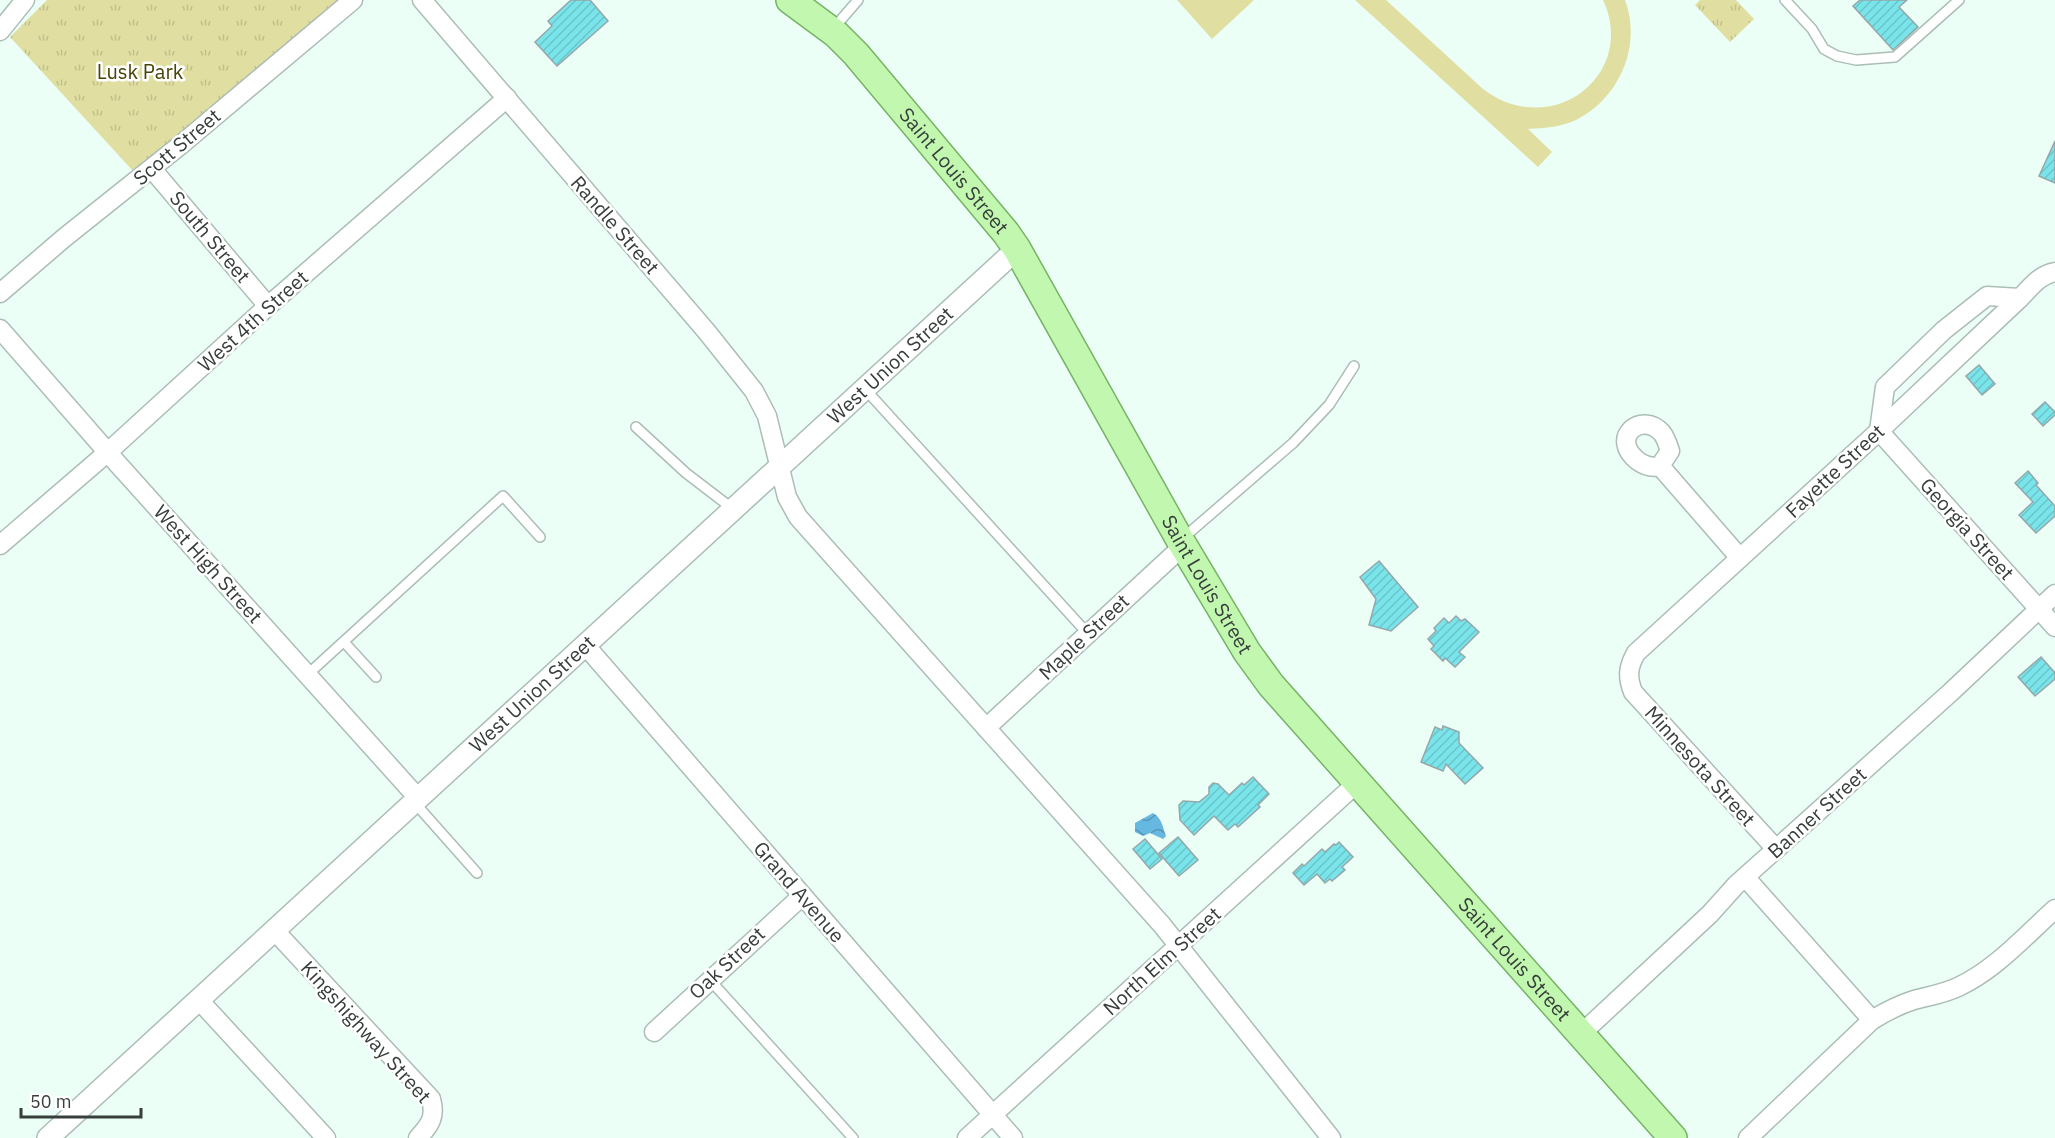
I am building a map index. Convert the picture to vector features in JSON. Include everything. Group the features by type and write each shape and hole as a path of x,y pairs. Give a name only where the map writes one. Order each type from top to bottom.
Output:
{"main road":[{"name":"Saint Louis Street","path":"790,0 831,31 856,54 1017,249 1181,543 1247,652 1267,680 1673,1138"}],"street":[{"path":"0,31 25,0"},
{"name":"Scott Street","path":"0,293 353,0"},
{"name":"Randle Street","path":"422,0 707,332 754,391 767,416 788,497 798,517 1180,946 1331,1138"},
{"name":"West 4th Street","path":"0,545 108,452 268,306 507,98"},
{"name":"South Street","path":"152,169 268,306"},
{"name":"West Union Street","path":"48,1138 1017,249"},
{"name":"Fayette Street","path":"1628,680 1630,664 1636,653 1879,431 2038,279 2055,272"},
{"path":"1879,431 1885,387 1916,356 1987,296 2020,298"},
{"name":"West High Street","path":"0,329 416,800"},
{"name":"Georgia Street","path":"1879,431 2055,627"},
{"path":"1660,466 1740,558"},
{"name":"Maple Street","path":"986,728 1088,634 1181,543"},
{"name":"Banner Street","path":"1581,1034 1710,914 1745,877 1951,692 2055,594"},
{"name":"Grand Avenue","path":"585,645 1013,1138"},
{"name":"Minnesota Street","path":"1628,680 1633,692 1776,849"},
{"name":"North Elm Street","path":"967,1138 1357,783"},
{"path":"1745,877 1872,1020"},
{"name":"Oak Street","path":"654,1032 802,896"},
{"path":"1748,1138 1872,1020 1893,1008 1960,986 1980,974 2055,909"},
{"name":"Kingshighway Street","path":"274,930 431,1099 434,1109 433,1119 418,1138"},
{"path":"198,999 326,1138"}],"lane":[{"path":"831,31 858,0"},
{"path":"1785,0 1812,29 1824,49 1837,56 1856,60 1895,57 1959,0"},
{"path":"1181,543 1293,443 1329,405 1354,366"},
{"path":"865,389 1088,634"},
{"path":"636,427 686,473 733,509"},
{"path":"307,675 503,496 540,537"},
{"path":"344,642 376,677"},
{"path":"416,800 477,873"},
{"path":"710,980 853,1138"}],"green space":[{"name":"Lusk Park","path":"47,0 338,0 134,172 10,37"},
{"path":"1177,0 1254,0 1212,39"},
{"path":"1355,0 1386,0 1483,89 1509,103 1535,108 1560,103 1582,92 1598,75 1609,53 1611,27 1603,0 1625,0 1630,17 1629,52 1616,84 1593,109 1566,124 1528,129 1552,152 1538,167"},
{"path":"1700,0 1736,0 1754,19 1730,42 1695,5"}],"water":[{"path":"1153,813 1162,823 1166,836 1163,839 1150,833 1143,836 1135,832 1135,823"}],"building":[{"path":"571,0 590,0 608,21 557,66 535,42 552,26 548,21"},
{"path":"1860,0 1907,0 1899,7 1918,27 1893,50 1853,6"},
{"path":"2055,141 2055,183 2039,176"},
{"path":"1979,365 1995,384 1982,395 1966,376"},
{"path":"2045,402 2055,412 2055,415 2043,426 2032,414"},
{"path":"2028,471 2038,483 2036,485 2055,506 2055,516 2036,533 2019,515 2033,502 2015,483"},
{"path":"1379,561 1418,607 1391,631 1369,625 1376,599 1360,577"},
{"path":"1456,616 1461,621 1465,619 1479,632 1459,652 1465,657 1455,667 1445,658 1443,661 1431,649 1434,646 1428,639 1436,631 1434,628 1444,618 1449,623"},
{"path":"2041,657 2055,673 2055,679 2035,696 2018,677"},
{"path":"1443,726 1459,732 1459,743 1483,768 1465,784 1446,764 1443,771 1421,762 1435,727 1442,730"},
{"path":"1253,777 1269,794 1258,805 1260,807 1238,827 1235,824 1228,830 1214,816 1194,835 1180,820 1179,805 1183,801 1199,802 1209,794 1209,787 1213,783 1218,784 1229,795"},
{"path":"1178,837 1198,860 1179,876 1159,853"},
{"path":"1145,839 1162,859 1150,869 1133,849"},
{"path":"1339,842 1353,857 1342,867 1345,870 1332,881 1330,879 1325,883 1317,874 1304,885 1293,873 1322,849 1325,852"}]}
